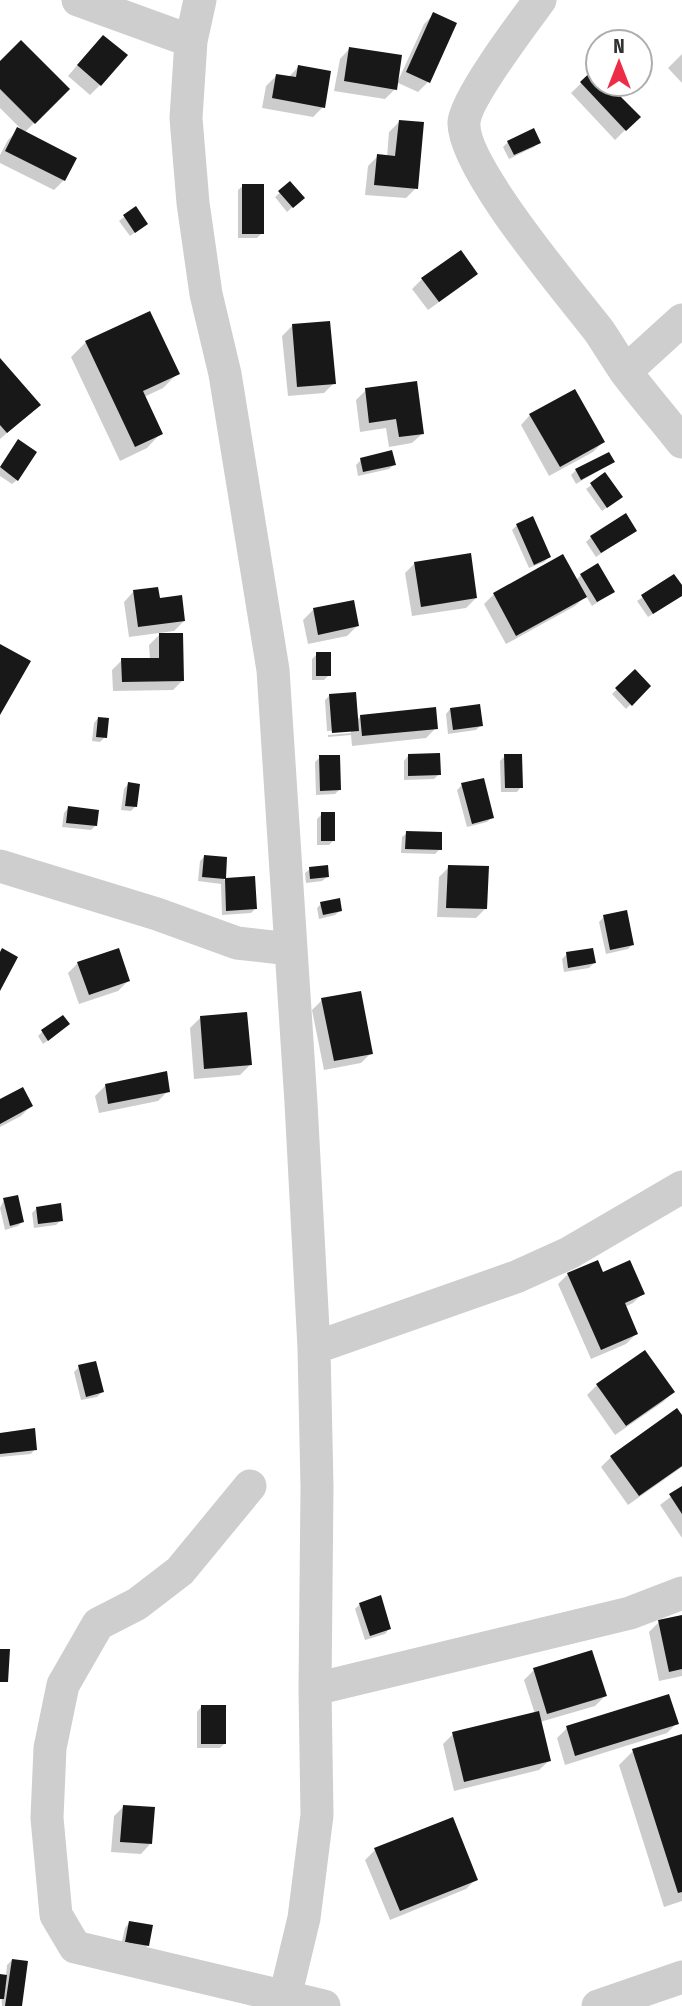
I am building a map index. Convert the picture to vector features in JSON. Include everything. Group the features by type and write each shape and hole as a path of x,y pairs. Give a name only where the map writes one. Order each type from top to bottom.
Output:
{"street":[{"path":"78,0 191,41"},
{"path":"200,0 191,41 187,118 193,203 206,294 235,428 273,670 302,1103 314,1348 317,1487 317,1815 304,1918 283,2002"},
{"path":"540,0 476,95 464,119 464,131 512,219 600,333 625,371 682,442"},
{"path":"625,371 682,320"},
{"path":"0,866 157,914 237,943 290,949"},
{"path":"314,1348 527,1272 569,1253 682,1187"},
{"path":"250,1486 180,1571 137,1604 98,1624 62,1685 50,1748 47,1818 56,1915 75,1947 283,2002 324,2006"},
{"path":"315,1689 630,1613 682,1593"},
{"path":"598,2006 682,1977"}],"building":[{"path":"433,12 457,23 430,83 406,72"},
{"path":"103,35 128,55 101,86 77,65"},
{"path":"21,40 70,89 35,124 0,89 0,61"},
{"path":"349,47 402,55 397,90 344,81"},
{"path":"298,65 331,71 325,108 272,98 276,74 296,77"},
{"path":"595,98 622,98 641,117 626,131"},
{"path":"399,120 424,122 418,189 374,185 377,154 395,156"},
{"path":"17,127 77,158 65,181 5,151"},
{"path":"534,128 541,143 514,155 507,141"},
{"path":"290,181 305,198 293,208 278,191"},
{"path":"242,184 264,184 264,234 242,234"},
{"path":"136,206 148,224 135,233 123,215"},
{"path":"461,250 478,274 439,302 421,278"},
{"path":"150,311 180,374 143,391 163,434 135,447 85,341"},
{"path":"330,321 336,384 297,387 292,324"},
{"path":"0,358 41,405 7,433 0,425"},
{"path":"417,381 424,434 399,437 396,419 369,423 365,388"},
{"path":"575,389 605,442 560,467 529,414"},
{"path":"18,439 37,452 18,481 0,467"},
{"path":"392,450 396,465 363,472 360,458"},
{"path":"609,452 615,462 581,480 575,469"},
{"path":"605,472 623,497 607,508 590,483"},
{"path":"626,513 637,531 601,553 590,536"},
{"path":"533,516 551,557 534,565 516,524"},
{"path":"471,553 477,598 421,607 414,562"},
{"path":"563,554 587,597 516,636 493,593"},
{"path":"598,563 615,592 597,602 580,574"},
{"path":"674,574 682,585 682,596 653,614 641,595"},
{"path":"158,587 160,598 182,595 185,621 138,627 133,590"},
{"path":"354,600 359,626 318,635 313,608"},
{"path":"159,633 183,633 184,681 122,682 121,658 159,658"},
{"path":"0,644 31,661 0,715"},
{"path":"316,652 331,652 331,676 316,676"},
{"path":"635,669 651,686 632,706 615,688"},
{"path":"356,692 359,731 332,733 329,694"},
{"path":"480,704 483,726 453,730 450,708"},
{"path":"436,707 438,729 362,736 360,715"},
{"path":"98,717 109,718 107,738 96,737"},
{"path":"440,753 441,775 408,776 408,754"},
{"path":"504,754 522,754 523,788 505,788"},
{"path":"319,755 340,755 341,790 320,791"},
{"path":"484,778 494,818 472,824 461,783"},
{"path":"128,782 140,784 137,807 125,806"},
{"path":"68,806 99,810 97,826 66,823"},
{"path":"321,812 335,812 335,841 321,841"},
{"path":"406,831 442,832 442,850 405,849"},
{"path":"204,855 227,857 226,878 255,876 257,909 226,911 225,879 202,877"},
{"path":"328,865 329,877 310,879 309,867"},
{"path":"448,865 489,866 487,909 446,908"},
{"path":"340,898 342,911 323,915 320,902"},
{"path":"627,910 634,945 610,950 603,915"},
{"path":"2,948 18,957 0,991 0,952"},
{"path":"119,948 130,981 89,995 77,962"},
{"path":"593,948 596,963 568,968 566,952"},
{"path":"361,991 373,1054 334,1061 321,998"},
{"path":"247,1012 252,1065 204,1069 200,1016"},
{"path":"63,1015 70,1024 48,1041 41,1030"},
{"path":"167,1071 170,1092 108,1104 105,1084"},
{"path":"23,1087 33,1106 0,1124 0,1099"},
{"path":"18,1195 24,1222 10,1226 3,1198"},
{"path":"61,1203 63,1221 38,1224 36,1207"},
{"path":"598,1260 603,1272 630,1260 645,1294 625,1303 638,1334 601,1350 567,1273"},
{"path":"645,1350 675,1392 626,1426 596,1384"},
{"path":"96,1361 104,1392 86,1397 78,1365"},
{"path":"677,1408 682,1415 682,1466 639,1496 610,1456"},
{"path":"35,1428 37,1450 0,1454 0,1433"},
{"path":"682,1486 682,1514 669,1494"},
{"path":"381,1595 391,1629 370,1636 359,1603"},
{"path":"682,1615 682,1669 669,1672 658,1620"},
{"path":"0,1649 10,1649 8,1682 0,1682"},
{"path":"592,1650 607,1696 547,1714 533,1668"},
{"path":"669,1694 679,1724 575,1756 566,1726"},
{"path":"201,1705 226,1705 226,1744 201,1744"},
{"path":"539,1711 551,1761 464,1782 452,1732"},
{"path":"682,1734 682,1892 678,1893 632,1749"},
{"path":"123,1805 155,1807 152,1844 120,1842"},
{"path":"453,1817 478,1880 400,1911 374,1848"},
{"path":"129,1921 153,1925 149,1946 125,1942"},
{"path":"12,1959 28,1961 22,2006 5,2006"},
{"path":"0,1974 7,1975 4,1999 0,1999"}]}
